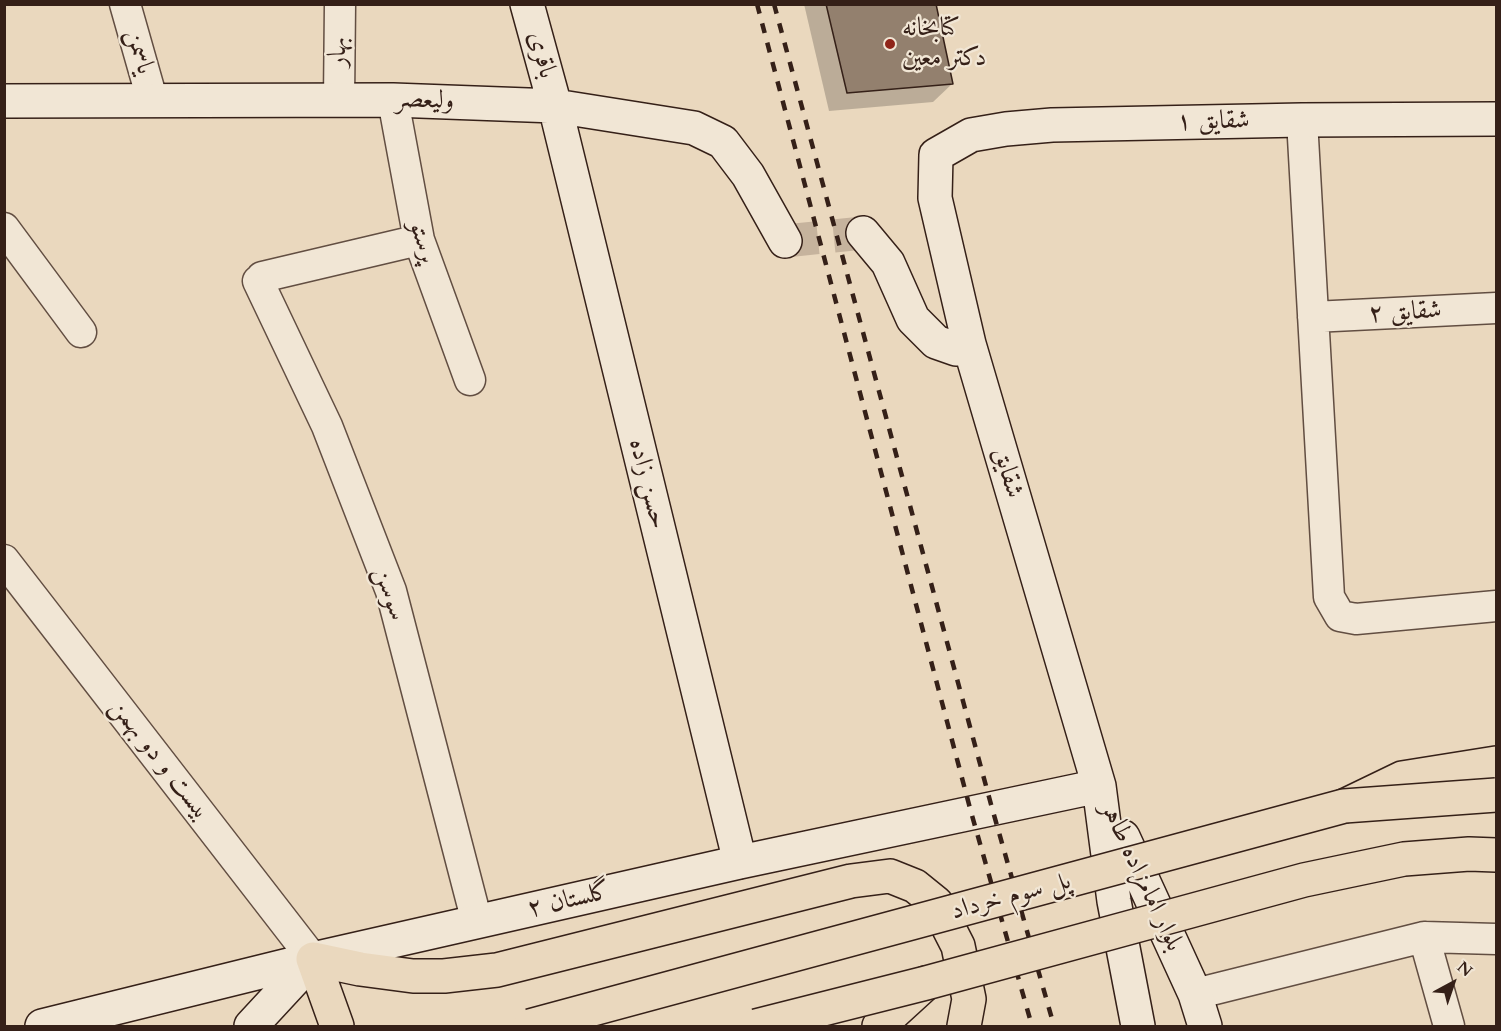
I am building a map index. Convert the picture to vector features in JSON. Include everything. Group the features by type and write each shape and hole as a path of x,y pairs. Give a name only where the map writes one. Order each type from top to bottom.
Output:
{"main road":[{"path":"1344,806 1402,778 1497,763"},
{"name":"پل سوم خرداد","path":"530,1026 1344,806 1497,795"},
{"path":"756,1026 926,983 1304,880 1404,859 1469,854 1497,855"},
{"path":"313,959 360,969 413,976 444,976 497,970 851,881 890,876 915,886 936,903 958,946 969,999 964,1026"},
{"path":"313,959 338,1026"},
{"path":"879,1026 926,983"}],"street":[{"name":"یاسمن","path":"125,4 152,99"},
{"name":"بهار","path":"339,100 340,4"},
{"name":"باقری","path":"527,4 555,106"},
{"name":"ولیعصر","path":"4,101 393,100 555,106 694,128 723,142 748,174 785,241"},
{"name":"پرستو","path":"393,100 418,240 470,380"},
{"name":"حسن زاده","path":"555,106 740,862"},
{"name":"۱ شقایق","path":"936,155 971,135 1052,125 1497,119"},
{"path":"1302,120 1329,597 1340,616 1356,619 1497,606"},
{"name":"شقایق","path":"936,155 935,198 969,344 1099,786"},
{"path":"4,228 81,332"},
{"path":"863,233 888,263 913,319 936,342 956,349 969,344"},
{"name":"سوسن","path":"418,240 260,279 327,426 391,591 477,922"},
{"name":"شقایق ۲","path":"1313,317 1497,308"},
{"name":"بیست و دو بهمن","path":"4,560 313,959"},
{"name":"گلستان ۲","path":"42,1026 313,959 740,862 1099,786"},
{"name":"بلوار امامزاده طاهر","path":"1099,786 1196,994 1205,1026"},
{"name":"بلوار امامزاده طاهر","path":"1099,786 1114,901 1138,1026"},
{"path":"1424,937 1449,1026"},
{"path":"1196,994 1424,937 1497,939"},
{"path":"251,1026 313,959"}],"building":[{"name":"کتابخانه دکتر معین","path":"826,4 936,4 953,84 847,93"}],"tunnel":[{"path":"785,241 863,233"}],"railway":[{"path":"757,4 971,812 1032,1026"},
{"path":"774,4 992,808 1054,1026"}],"place":[{"name":"کتابخانه دکتر معین","path":"890,44"}]}
